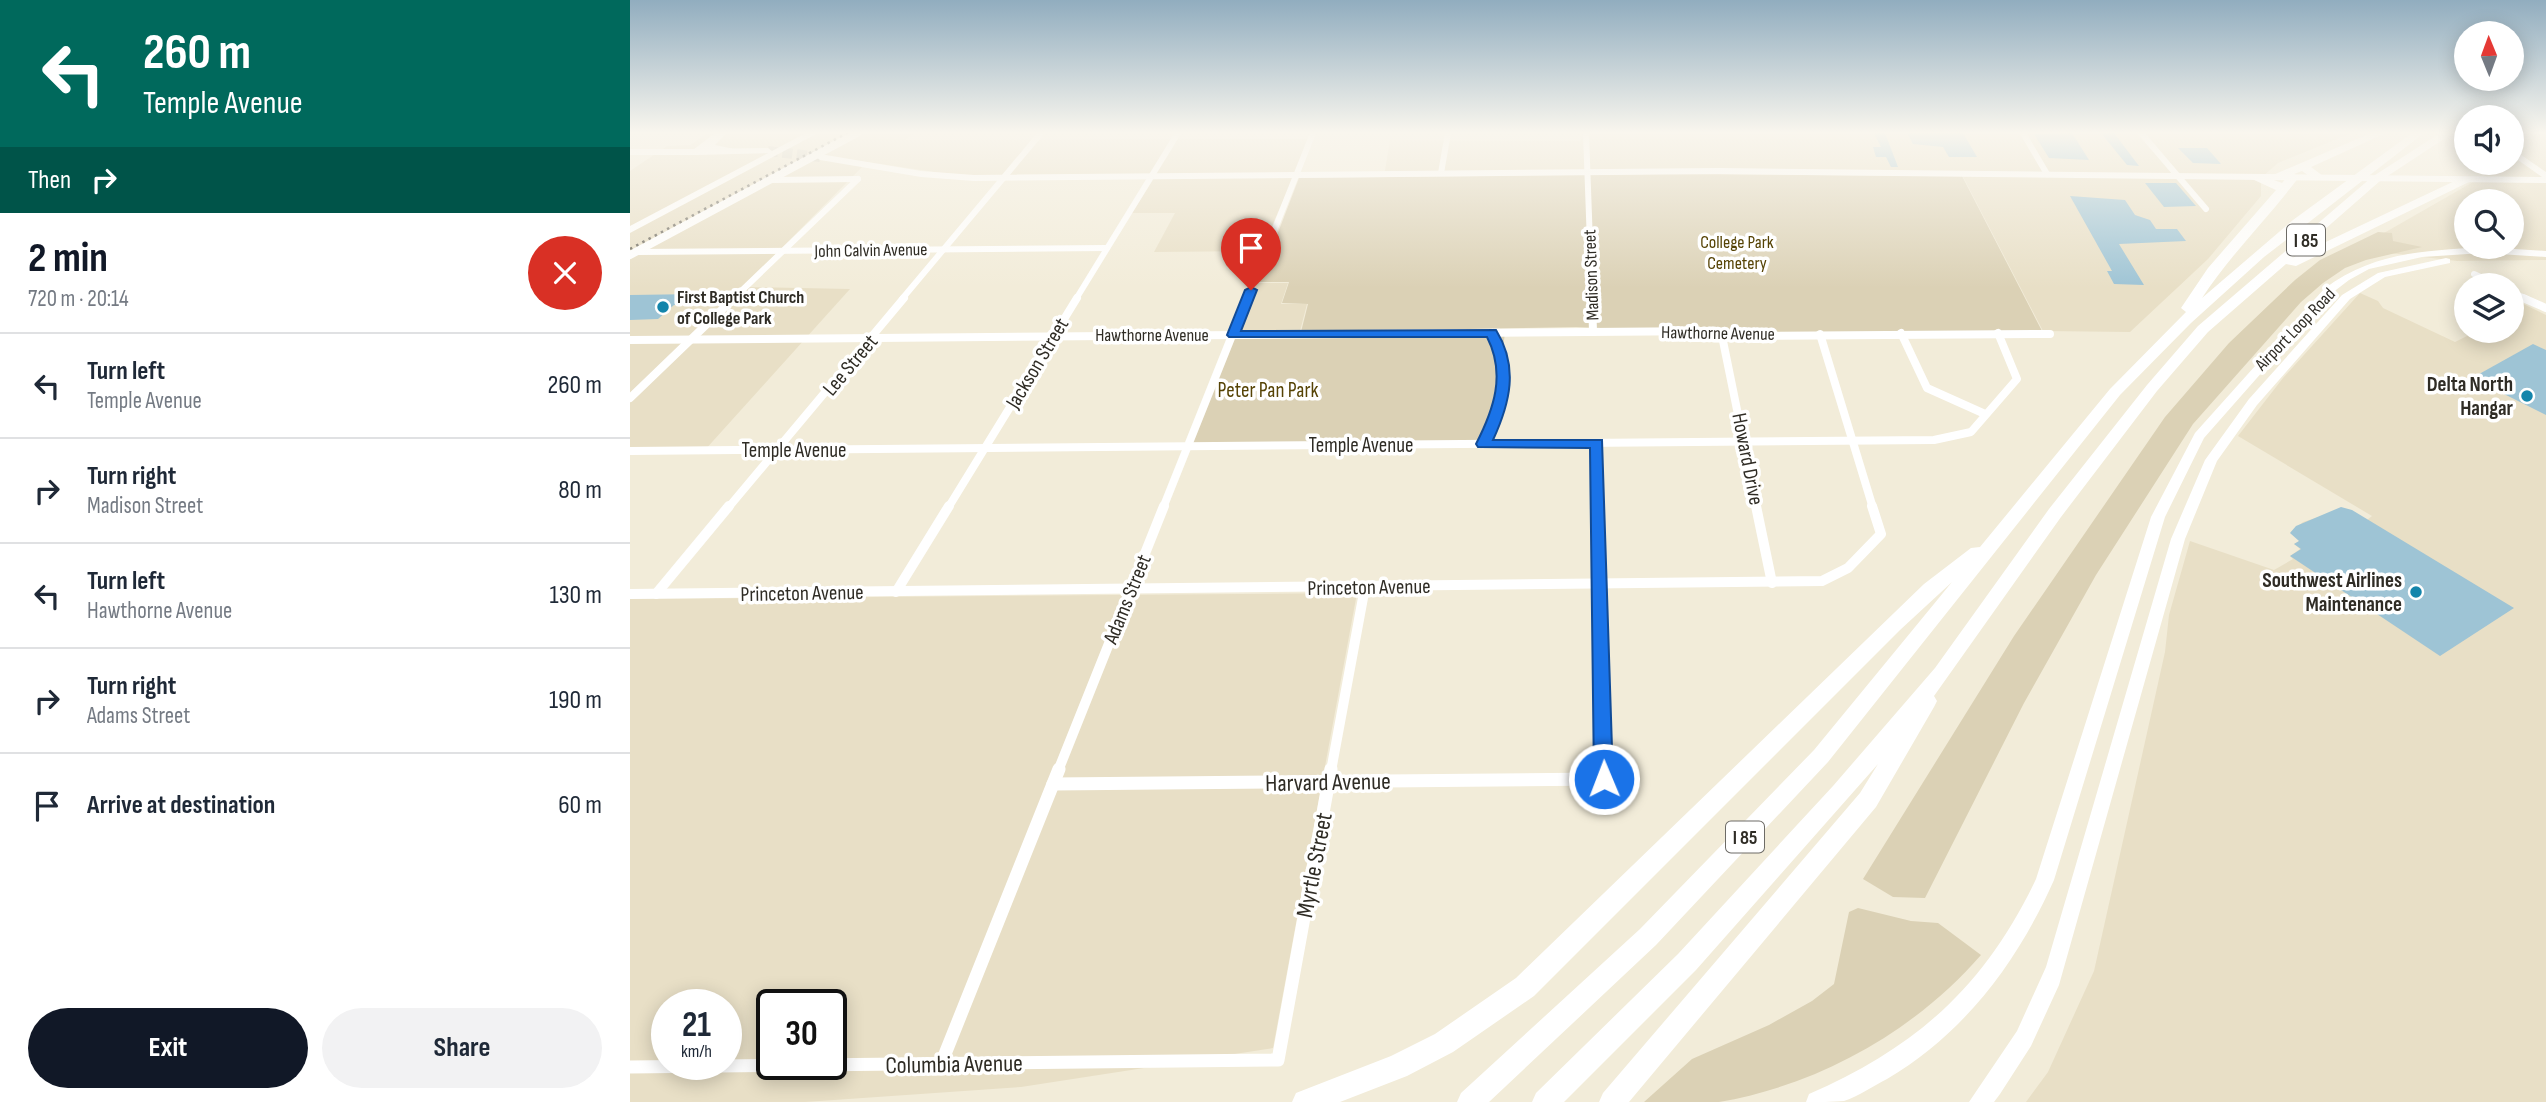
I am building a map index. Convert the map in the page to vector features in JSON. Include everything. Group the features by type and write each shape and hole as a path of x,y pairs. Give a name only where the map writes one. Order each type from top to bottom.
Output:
{"highway":[{"path":"2275,184 2283,191"},
{"path":"2184,318 2190,303 2213,271 2288,184"},
{"name":"I 85","path":"1470,1102 1596,987 1726,858 1829,745 1933,620 1990,545 2115,392 2184,318 2288,227 2347,184"},
{"name":"I 85","path":"1545,1102 1687,962 1842,793 1942,673 2056,513 2152,387 2203,329 2370,184"},
{"path":"2203,329 2225,321 2272,276 2293,262 2456,184"},
{"path":"1305,1102 1350,1087 1433,1049 1486,1016 1525,987 1921,598 1970,556 1990,545"},
{"path":"1612,1102 1868,800 1895,760 1942,673"}],"main road":[{"path":"630,230 717,184"},
{"name":"Airport Loop Road","path":"1817,1102 1894,1064 1938,1031 1976,993 2007,954 2031,915 2045,880 2158,517 2199,436 2249,377 2328,291 2345,278 2392,259 2422,254 2483,250 2546,254"},
{"name":"Airport Loop Road","path":"1980,1102 2020,1046 2042,1006 2056,967 2182,526 2200,482 2224,440 2312,335 2362,285 2395,271 2436,262 2494,259 2546,261"}],"street":[{"path":"633,254 762,184"},
{"path":"630,398 852,184"},
{"name":"Lee Street","path":"656,594 999,184"},
{"name":"Jackson Street","path":"896,592 1146,184"},
{"name":"Adams Street","path":"941,1064 1292,184"},
{"name":"Madison Street","path":"1587,184 1593,332"},
{"path":"2184,184 2206,209"},
{"name":"John Calvin Avenue","path":"633,254 1107,248"},
{"path":"2524,298 2546,308"},
{"name":"Hawthorne Avenue","path":"630,340 1714,331 1722,336 2050,334"},
{"path":"1483,444 1499,413 1504,387 1503,354 1492,333"},
{"path":"1901,333 1927,388 1985,414"},
{"name":"Temple Avenue","path":"630,451 1854,442 1950,438 1971,432 2017,379 1997,333"},
{"name":"Princeton Avenue","path":"630,594 1808,583 1836,577 1848,569 1881,534 1820,334"},
{"name":"Howard Drive","path":"1722,336 1772,583"},
{"path":"1597,443 1600,585"},
{"name":"Harvard Avenue","path":"1053,785 1604,779 1600,585"},
{"name":"Myrtle Street","path":"1278,1060 1365,587"},
{"name":"Columbia Avenue","path":"630,1068 1278,1060"}],"shaded area":[{"path":"630,184 845,184 743,287 850,289 704,451 630,452"},
{"path":"1150,184 1290,184 1261,251 1154,252 1175,213 1132,213"},
{"path":"1967,184 2261,184 2261,196 2208,259 2130,332 2043,331"},
{"path":"2469,184 2546,184 2546,260 2457,261 2356,249 2454,193 2454,259 2524,259 2524,189 2461,189"},
{"path":"1250,283 1288,283 1281,304 1307,304 1300,331 1230,334"},
{"path":"2360,293 2378,301 2383,308 2454,343 2524,343 2524,304 2546,315 2546,1102 2026,1102 2048,1072 2094,971 2165,652 2169,615 2190,541 2274,570 2293,559 2290,556 2300,549 2294,544 2301,540 2291,532 2303,522 2325,515 2367,520 2372,516 2238,436 2283,378"},
{"path":"1357,593 1273,1048 1021,1087 805,1102 630,1102 630,599"}],"green space":[{"name":"College Park Cemetery","path":"1297,184 1966,184 2042,331 1725,333 1576,327 1301,332 1308,304 1282,303 1289,282 1259,282"},
{"path":"2378,232 2392,233 2393,241 2422,247 2366,260 2345,268 2323,283 2301,302 2193,424 2096,575 2024,703 1925,898 1893,897 1863,879 2014,636 2165,417 2229,343 2295,280 2320,260"},
{"name":"Peter Pan Park","path":"1505,333 1494,413 1485,440 1185,449 1230,334"},
{"path":"1858,908 1911,921 1938,923 1981,955 1926,1008 1863,1051 1828,1068 1793,1083 1719,1102 1644,1102 1692,1059 1769,1025 1812,1001 1834,984 1849,912"}],"building":[{"path":"2146,184 2177,184 2196,206 2164,207"},
{"path":"2070,196 2125,200 2135,215 2150,220 2156,229 2177,229 2186,241 2119,244 2144,285 2114,284 2107,271 2112,271"},
{"name":"First Baptist Church of College Park","path":"698,294 686,305 674,305 658,319 630,320 630,295"},
{"name":"Delta North Hangar","path":"2533,344 2546,350 2546,415 2472,378"},
{"name":"Southwest Airlines Maintenance","path":"2341,507 2352,510 2514,608 2440,656 2290,556 2301,549 2294,544 2299,541 2290,533 2296,526"}],"railway":[{"path":"630,249 751,184"}],"place":[{"name":"First Baptist Church of College Park","path":"663,307"},
{"name":"Delta North Hangar","path":"2527,396"},
{"name":"Southwest Airlines Maintenance","path":"2416,592"}],"route":[{"path":"1251,290 1233,335 1492,333 1503,354 1504,387 1499,413 1483,444 1597,443 1604,779"}]}
